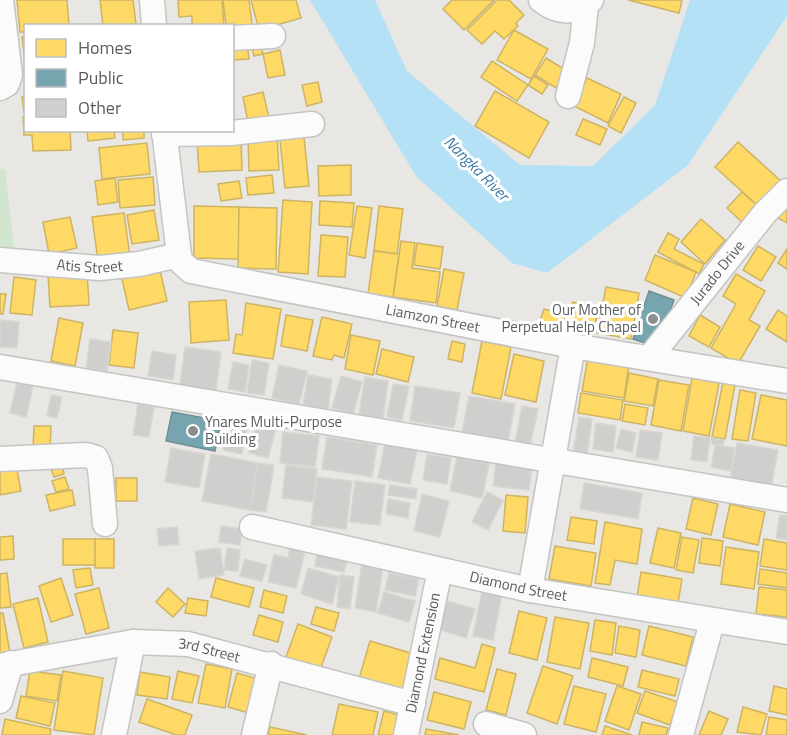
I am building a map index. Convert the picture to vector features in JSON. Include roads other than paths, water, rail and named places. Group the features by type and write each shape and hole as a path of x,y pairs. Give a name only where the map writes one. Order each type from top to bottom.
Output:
{"street":[{"path":"2,0 5,82"},
{"path":"152,0 154,24"},
{"path":"541,0 551,8 564,12 589,2"},
{"path":"568,96 582,43 589,2"},
{"path":"234,38 273,36"},
{"path":"179,255 164,132 231,134 312,124"},
{"name":"Jurado Drive","path":"650,357 765,213 787,191"},
{"name":"Atis Street","path":"0,260 99,268 139,264 179,255"},
{"name":"Liamzon Street","path":"179,255 181,262 191,270 573,346 787,381"},
{"path":"530,591 573,346"},
{"path":"0,366 787,500"},
{"path":"0,459 86,455 96,458 100,468 105,524"},
{"name":"Diamond Street","path":"252,527 530,591 712,622 787,632"},
{"name":"Diamond Extension","path":"406,735 440,570"},
{"path":"681,735 712,622"},
{"path":"114,735 133,642"},
{"name":"3rd Street","path":"6,664 133,642 188,644 271,664 413,704"},
{"path":"0,701 6,664"},
{"path":"254,735 271,664"},
{"path":"486,724 524,735"}],"water":[{"name":"Nangka River","path":"310,0 375,0 407,71 520,165 593,166 655,105 690,0 787,0 787,16 688,165 547,273 512,263 416,176"}],"place":[{"name":"Our Mother of Perpetual Help Chapel","path":"653,319"},
{"name":"Ynares Multi-Purpose Building","path":"193,431"}]}
